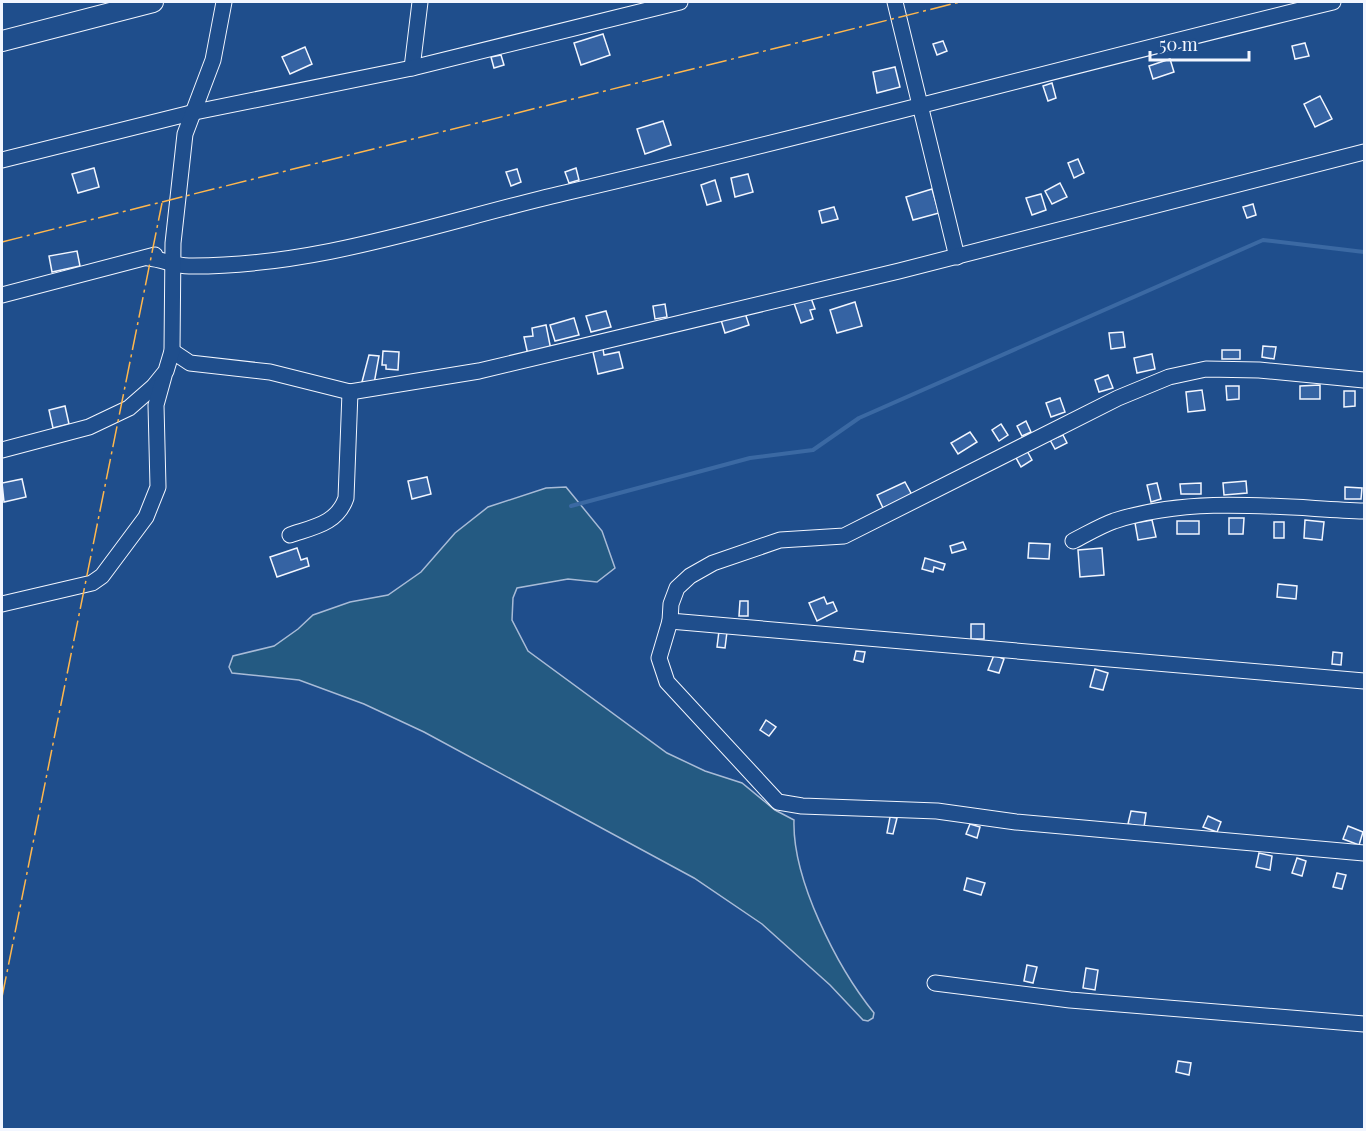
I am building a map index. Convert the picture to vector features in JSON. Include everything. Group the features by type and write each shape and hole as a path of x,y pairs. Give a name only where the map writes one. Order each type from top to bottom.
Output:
{"main road":[{"path":"2,41 153,2"}],"street":[{"path":"2,604 92,583 102,576 146,517 158,487 156,405 172,351 173,243 185,134 213,60 224,2"},
{"path":"412,68 420,2"},
{"path":"2,160 195,112 412,68 680,2"},
{"path":"894,2 957,257"},
{"path":"148,258 188,266 319,255 527,201 921,107 1334,2"},
{"path":"172,351 190,363 270,372 350,392 479,371 957,257 1365,152"},
{"path":"2,295 148,258 162,252 173,243"},
{"path":"1365,380 1259,370 1206,369 1169,377 1118,398 844,536 812,540 780,540 713,563 690,576 677,588 671,604 670,621 658,658 668,682 778,802 802,806 937,811 1016,822 1365,853"},
{"path":"2,450 89,427 129,408 153,387 166,370"},
{"path":"290,535 333,520 343,508 346,498 350,392"},
{"path":"1073,541 1112,522 1149,512 1195,506 1365,511"},
{"path":"670,621 1365,681"},
{"path":"935,983 1071,1000 1365,1024"}],"shaded area":[{"path":"566,487 602,531 615,568 597,582 568,579 517,588 513,598 512,620 528,651 667,753 705,771 742,783 775,810 794,820 795,843 800,869 809,895 832,947 874,1013 873,1018 868,1021 863,1020 830,985 762,924 694,878 424,732 364,704 299,680 232,673 229,667 233,656 274,646 313,615 350,602 388,595 421,572 455,533 488,507 546,488"}],"building":[{"path":"603,34 610,55 581,65 574,43"},
{"path":"943,41 947,51 937,55 933,44"},
{"path":"1305,43 1309,56 1295,59 1292,46"},
{"path":"305,47 312,64 290,74 282,57"},
{"path":"501,55 504,65 494,68 491,57"},
{"path":"1170,59 1174,72 1153,79 1149,66"},
{"path":"895,67 900,87 877,93 873,72"},
{"path":"1052,83 1056,98 1048,101 1043,86"},
{"path":"1320,96 1332,119 1315,127 1304,104"},
{"path":"663,121 671,145 645,154 637,129"},
{"path":"1078,159 1084,173 1074,178 1068,163"},
{"path":"94,168 99,187 78,193 72,174"},
{"path":"576,168 579,180 569,183 565,172"},
{"path":"517,169 521,182 511,186 506,172"},
{"path":"748,174 753,192 735,197 731,178"},
{"path":"715,180 721,201 707,205 701,185"},
{"path":"1060,183 1067,197 1052,204 1045,191"},
{"path":"932,189 939,213 913,220 906,197"},
{"path":"1041,194 1046,210 1032,215 1026,198"},
{"path":"1253,204 1256,215 1247,218 1243,207"},
{"path":"834,207 838,219 822,223 819,211"},
{"path":"77,251 80,266 52,272 49,256"},
{"path":"811,298 815,309 810,310 813,319 801,323 794,303"},
{"path":"855,302 862,326 837,333 830,310"},
{"path":"665,304 667,317 655,319 653,306"},
{"path":"606,311 611,327 591,332 586,316"},
{"path":"745,313 749,325 725,333 721,320"},
{"path":"574,318 579,335 555,341 550,325"},
{"path":"546,325 551,350 528,355 524,337 533,336 532,328"},
{"path":"1123,332 1125,347 1111,349 1109,333"},
{"path":"1263,346 1276,347 1274,359 1262,357"},
{"path":"603,349 604,355 619,352 623,368 598,374 593,352"},
{"path":"1222,350 1240,350 1240,359 1222,359"},
{"path":"383,351 399,352 398,370 386,369 386,365 382,365"},
{"path":"1152,354 1155,369 1137,373 1134,358"},
{"path":"369,355 379,356 374,384 362,382"},
{"path":"1108,375 1113,388 1099,392 1095,380"},
{"path":"1320,385 1320,399 1300,399 1300,386"},
{"path":"1226,386 1239,386 1239,399 1227,400"},
{"path":"1202,390 1205,410 1188,412 1186,392"},
{"path":"1344,391 1355,391 1355,406 1344,407"},
{"path":"1060,398 1065,412 1051,417 1046,403"},
{"path":"65,406 69,424 53,428 49,410"},
{"path":"1026,421 1031,432 1022,436 1017,426"},
{"path":"1001,424 1008,435 999,441 992,430"},
{"path":"970,432 977,442 958,454 951,443"},
{"path":"1063,435 1067,443 1055,449 1050,440"},
{"path":"1026,449 1032,460 1021,467 1015,456"},
{"path":"427,477 431,494 412,499 408,481"},
{"path":"22,479 26,497 4,502 2,483"},
{"path":"1246,481 1247,493 1224,495 1223,483"},
{"path":"905,482 912,495 883,508 877,495"},
{"path":"1157,483 1161,499 1151,502 1147,485"},
{"path":"1201,483 1201,494 1181,494 1180,484"},
{"path":"1345,487 1362,488 1361,499 1345,499"},
{"path":"1229,518 1244,518 1243,534 1229,534"},
{"path":"1152,520 1156,537 1138,540 1135,523"},
{"path":"1305,520 1324,522 1322,540 1304,538"},
{"path":"1177,521 1199,521 1199,534 1177,534"},
{"path":"1274,522 1284,522 1284,538 1274,538"},
{"path":"963,542 966,549 952,553 950,546"},
{"path":"1029,543 1050,544 1049,559 1028,558"},
{"path":"297,548 301,560 307,558 309,566 277,577 270,557"},
{"path":"1102,548 1104,575 1080,577 1078,550"},
{"path":"925,558 945,564 943,570 934,567 933,572 922,569"},
{"path":"1278,584 1297,586 1296,599 1277,597"},
{"path":"824,597 827,604 833,602 837,611 817,621 809,603"},
{"path":"740,601 748,601 748,616 739,616"},
{"path":"971,624 984,624 984,639 971,639"},
{"path":"719,631 727,632 725,648 717,647"},
{"path":"856,651 865,652 863,662 854,660"},
{"path":"1333,652 1342,653 1341,665 1332,664"},
{"path":"994,655 1004,659 999,673 988,670"},
{"path":"1095,669 1108,673 1103,690 1090,687"},
{"path":"766,720 776,727 769,736 760,730"},
{"path":"1131,811 1146,813 1144,827 1128,824"},
{"path":"1208,816 1221,822 1217,832 1203,827"},
{"path":"890,817 897,818 893,834 887,833"},
{"path":"970,824 980,827 977,838 966,834"},
{"path":"1348,826 1363,832 1359,845 1343,839"},
{"path":"1259,853 1272,856 1270,870 1256,867"},
{"path":"1297,858 1306,861 1302,876 1292,873"},
{"path":"1337,873 1346,875 1342,889 1333,887"},
{"path":"967,878 985,883 981,895 964,890"},
{"path":"1027,965 1037,967 1033,983 1024,981"},
{"path":"1086,968 1098,970 1095,990 1083,988"},
{"path":"1178,1061 1191,1063 1189,1075 1176,1072"}],"waterway":[{"path":"571,506 750,458 813,450 859,418 1263,240 1364,252"}],"power":[{"path":"2,242 960,2"},
{"path":"2,997 162,203"}]}
